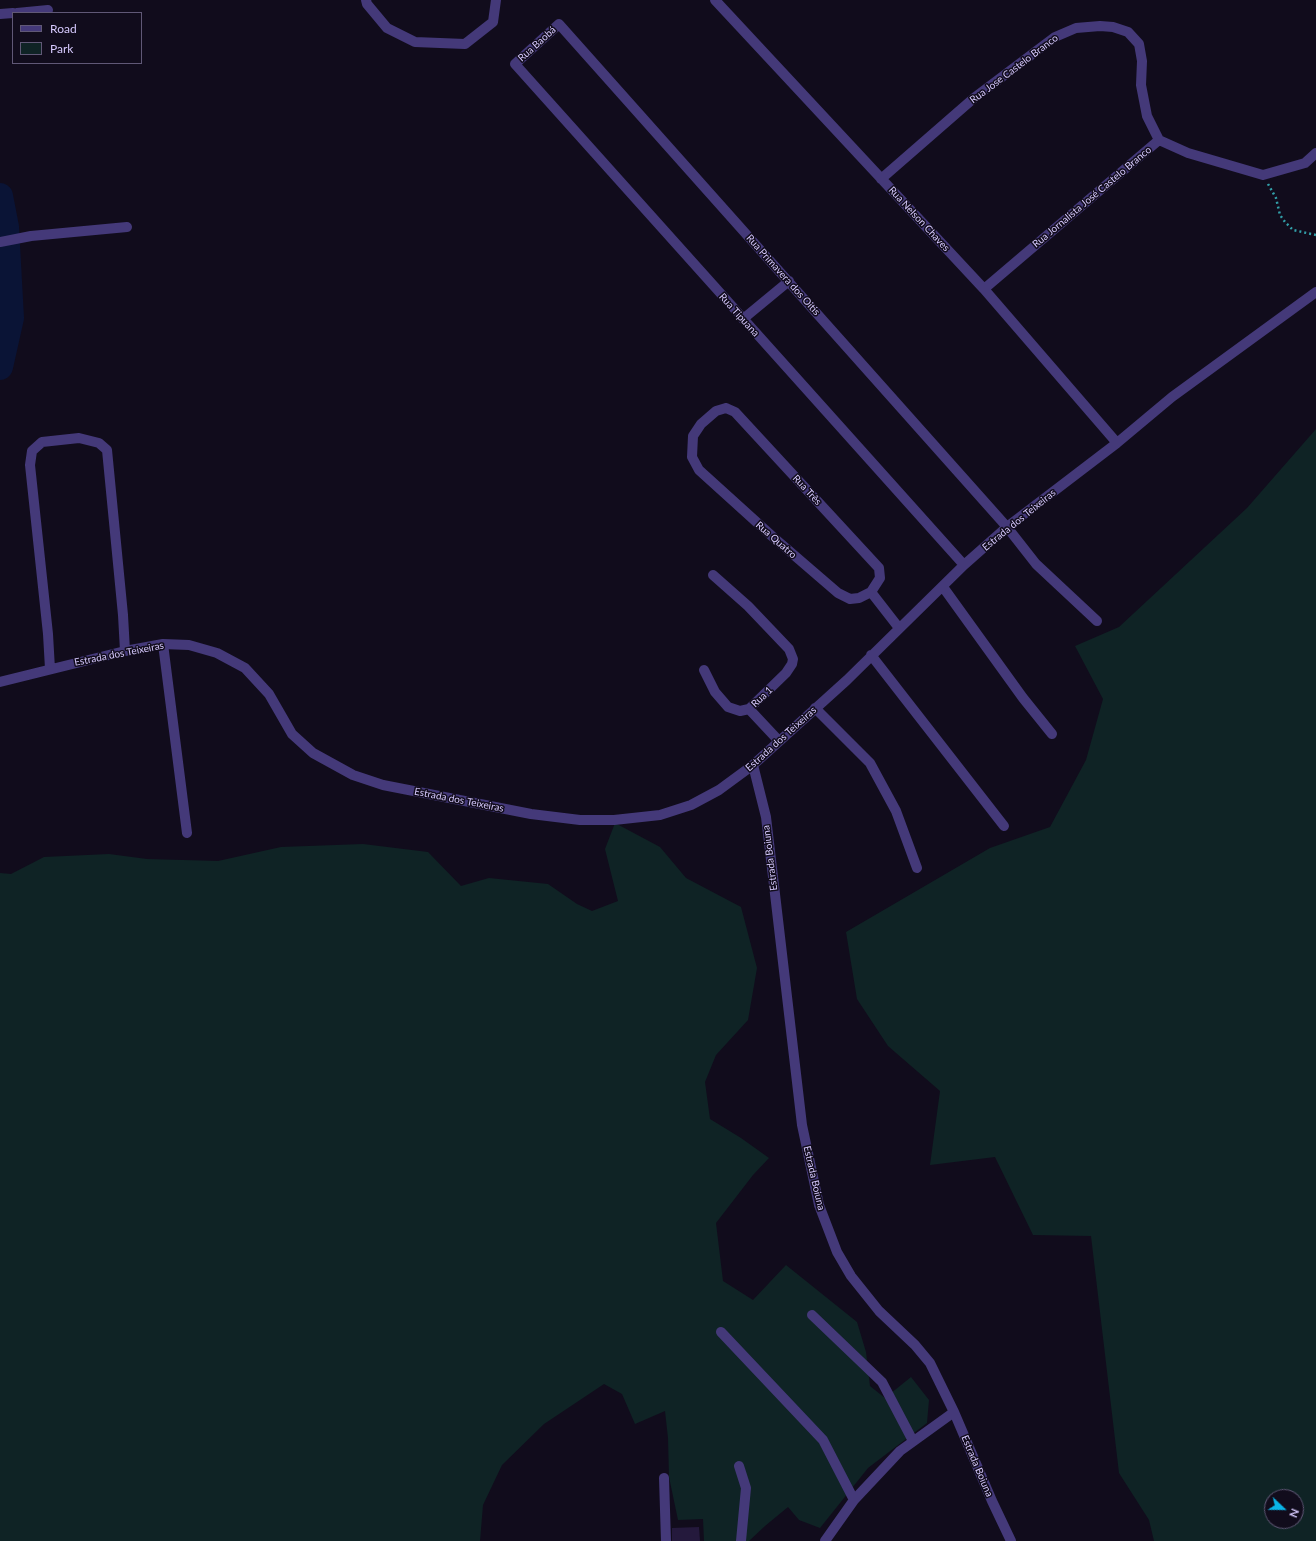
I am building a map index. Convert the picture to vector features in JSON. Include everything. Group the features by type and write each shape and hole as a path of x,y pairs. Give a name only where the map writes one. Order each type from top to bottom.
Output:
{"street":[{"path":"366,0 367,4 387,28 415,42 465,44 493,22 496,0"},
{"name":"Rua Nelson Chaves","path":"715,0 984,289 1117,443"},
{"path":"27,12 48,10"},
{"path":"0,14 12,13"},
{"name":"Rua Baobá","path":"515,64 559,24"},
{"name":"Rua Primavera dos Oitis","path":"559,24 1007,527 1036,564 1097,621"},
{"name":"Rua Jose Castelo Branco","path":"881,180 974,98 1055,37 1076,28 1100,26 1113,27 1128,32 1139,44 1142,61 1141,85 1147,116 1159,140"},
{"name":"Rua Tipuana","path":"515,64 964,565"},
{"name":"Rua Jornalista José Castelo Branco","path":"984,289 1159,140 1188,153 1263,175"},
{"path":"1263,175 1305,163 1316,153"},
{"path":"1,242 31,236 127,227"},
{"path":"743,319 789,281"},
{"name":"Estrada dos Teixeiras","path":"0,682 125,651 163,644 189,646 217,653 245,668 269,694 292,734 313,753 353,774 383,785 532,814 580,820 614,820 660,815 691,805 719,790 753,765 768,753 943,587 964,565 1007,527 1117,443 1172,397 1316,292"},
{"name":"Rua Três","path":"699,470 692,457 694,436 697,430 701,424 716,410 726,408 735,412 879,568 880,578 870,592"},
{"path":"50,669 48,634 30,465 32,451 42,442 79,438 99,443 107,450 123,615 125,651"},
{"name":"Rua Quatro","path":"699,470 838,593 850,599 859,598 870,592"},
{"name":"Rua 1","path":"704,670 715,692 728,707 740,711 749,709 786,673 792,664 793,659 789,649 748,606 713,576"},
{"path":"943,587 1022,698 1052,734"},
{"path":"870,592 899,628"},
{"path":"163,644 187,833"},
{"path":"871,655 1004,826"},
{"path":"815,708 870,763 896,811 917,868"},
{"path":"749,709 779,741"},
{"name":"Estrada Boiuna","path":"753,765 766,817 802,1124 819,1205 837,1252 852,1276 879,1311 915,1345 930,1363 954,1412 992,1501 1011,1541"},
{"path":"812,1315 882,1382 913,1441"},
{"path":"721,1332 823,1440 854,1500"},
{"path":"825,1541 854,1500 900,1450 954,1412"},
{"path":"739,1466 746,1488 741,1541"},
{"path":"664,1478 666,1541"}],"path":[{"path":"1263,175 1276,198 1280,215 1285,222 1293,230 1316,235"}],"green space":[{"path":"1316,429 1316,1541 1154,1541 1149,1520 1119,1473 1091,1236 1033,1235 995,1157 930,1165 940,1091 888,1046 857,999 846,932 990,848 1050,827 1086,760 1103,699 1075,646 1119,627 1247,508"},
{"path":"615,823 660,847 686,878 741,907 757,968 748,1020 716,1055 705,1082 710,1119 741,1138 769,1158 753,1175 716,1223 723,1281 753,1300 786,1265 857,1322 866,1352 870,1386 885,1398 911,1377 929,1400 927,1423 868,1468 820,1528 799,1520 788,1507 749,1541 704,1541 703,1519 678,1520 669,1477 668,1438 665,1411 635,1424 622,1394 604,1384 544,1424 502,1465 483,1505 480,1541 0,1541 0,873 11,874 44,857 109,854 147,859 218,861 281,847 363,844 428,852 461,886 489,878 548,884 577,904 592,911 618,901 605,849"}],"building":[{"path":"699,1527 700,1541 672,1541 672,1528"}],"waterway":[{"path":"0,196 6,227 11,318 0,367"}]}
